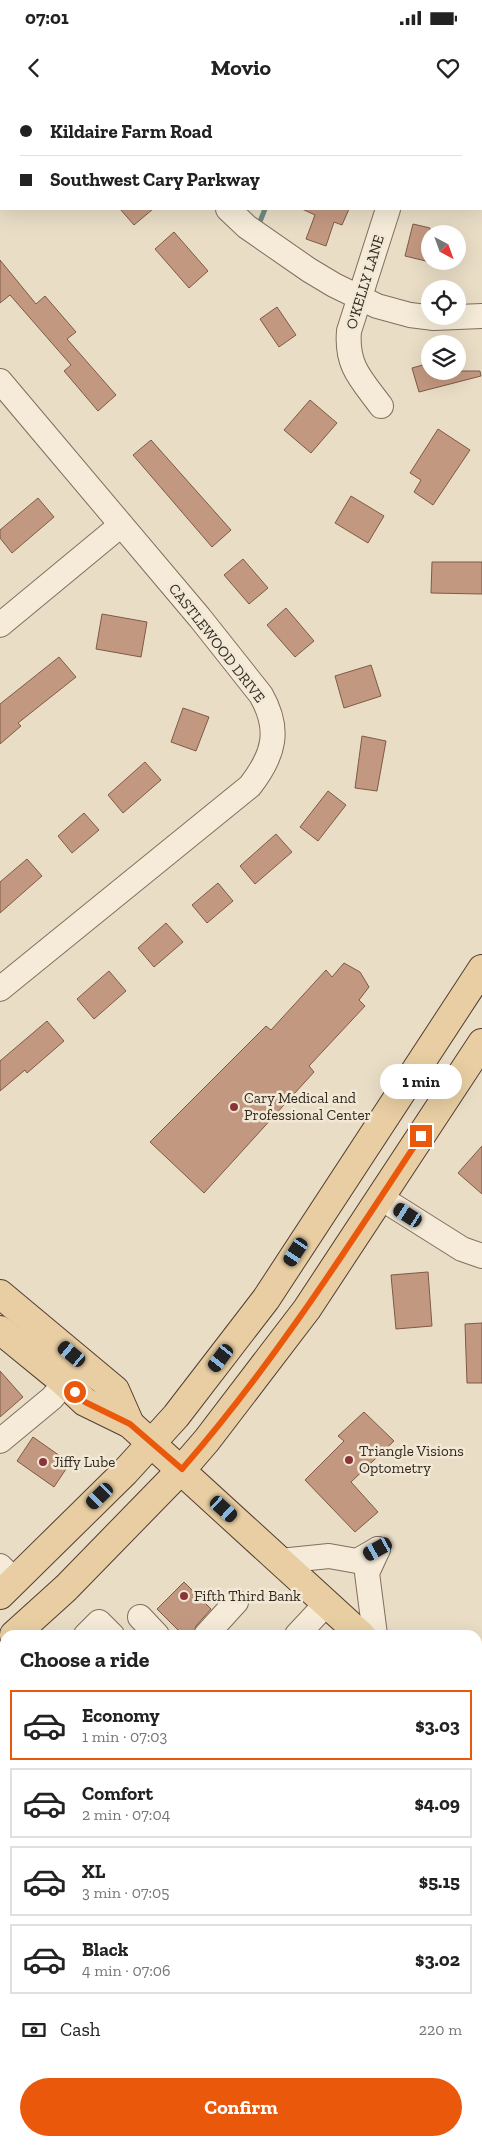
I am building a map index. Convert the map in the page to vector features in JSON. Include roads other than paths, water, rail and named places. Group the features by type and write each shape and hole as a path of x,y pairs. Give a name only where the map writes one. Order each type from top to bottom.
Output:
{"main road":[{"path":"5,1581 152,1444 176,1416 266,1299 482,969"},
{"path":"20,1630 66,1588 182,1469 229,1412 306,1309 482,1043"},
{"path":"0,1294 115,1390 130,1424"},
{"path":"2,1336 65,1383 85,1402 130,1424 182,1469 355,1630"}],"street":[{"path":"229,210 247,228 291,259 334,285 360,296 377,306 410,315 434,318 482,316"},
{"name":"O'KELLY LANE","path":"381,406 352,366 348,350 349,331 388,210"},
{"name":"CASTLEWOOD DRIVE","path":"0,381 261,695 272,718 273,742 262,771 250,786 0,989"},
{"path":"0,625 121,525"},
{"path":"381,1198 462,1249 482,1256"},
{"path":"0,1441 52,1398 65,1383"},
{"path":"280,1561 329,1556 357,1561 378,1549 367,1573 374,1630"},
{"path":"211,1630 236,1602"},
{"path":"302,1630 326,1604"},
{"path":"140,1617 152,1630"},
{"path":"91,1630 99,1622 107,1630"}],"waterway":[{"path":"259,224 265,210"}],"place":[{"name":"Cary Medical and Professional Center","path":"234,1107"},
{"name":"Triangle Visions Optometry","path":"349,1460"},
{"name":"Jiffy Lube","path":"43,1462"},
{"name":"Fifth Third Bank","path":"184,1596"}]}
